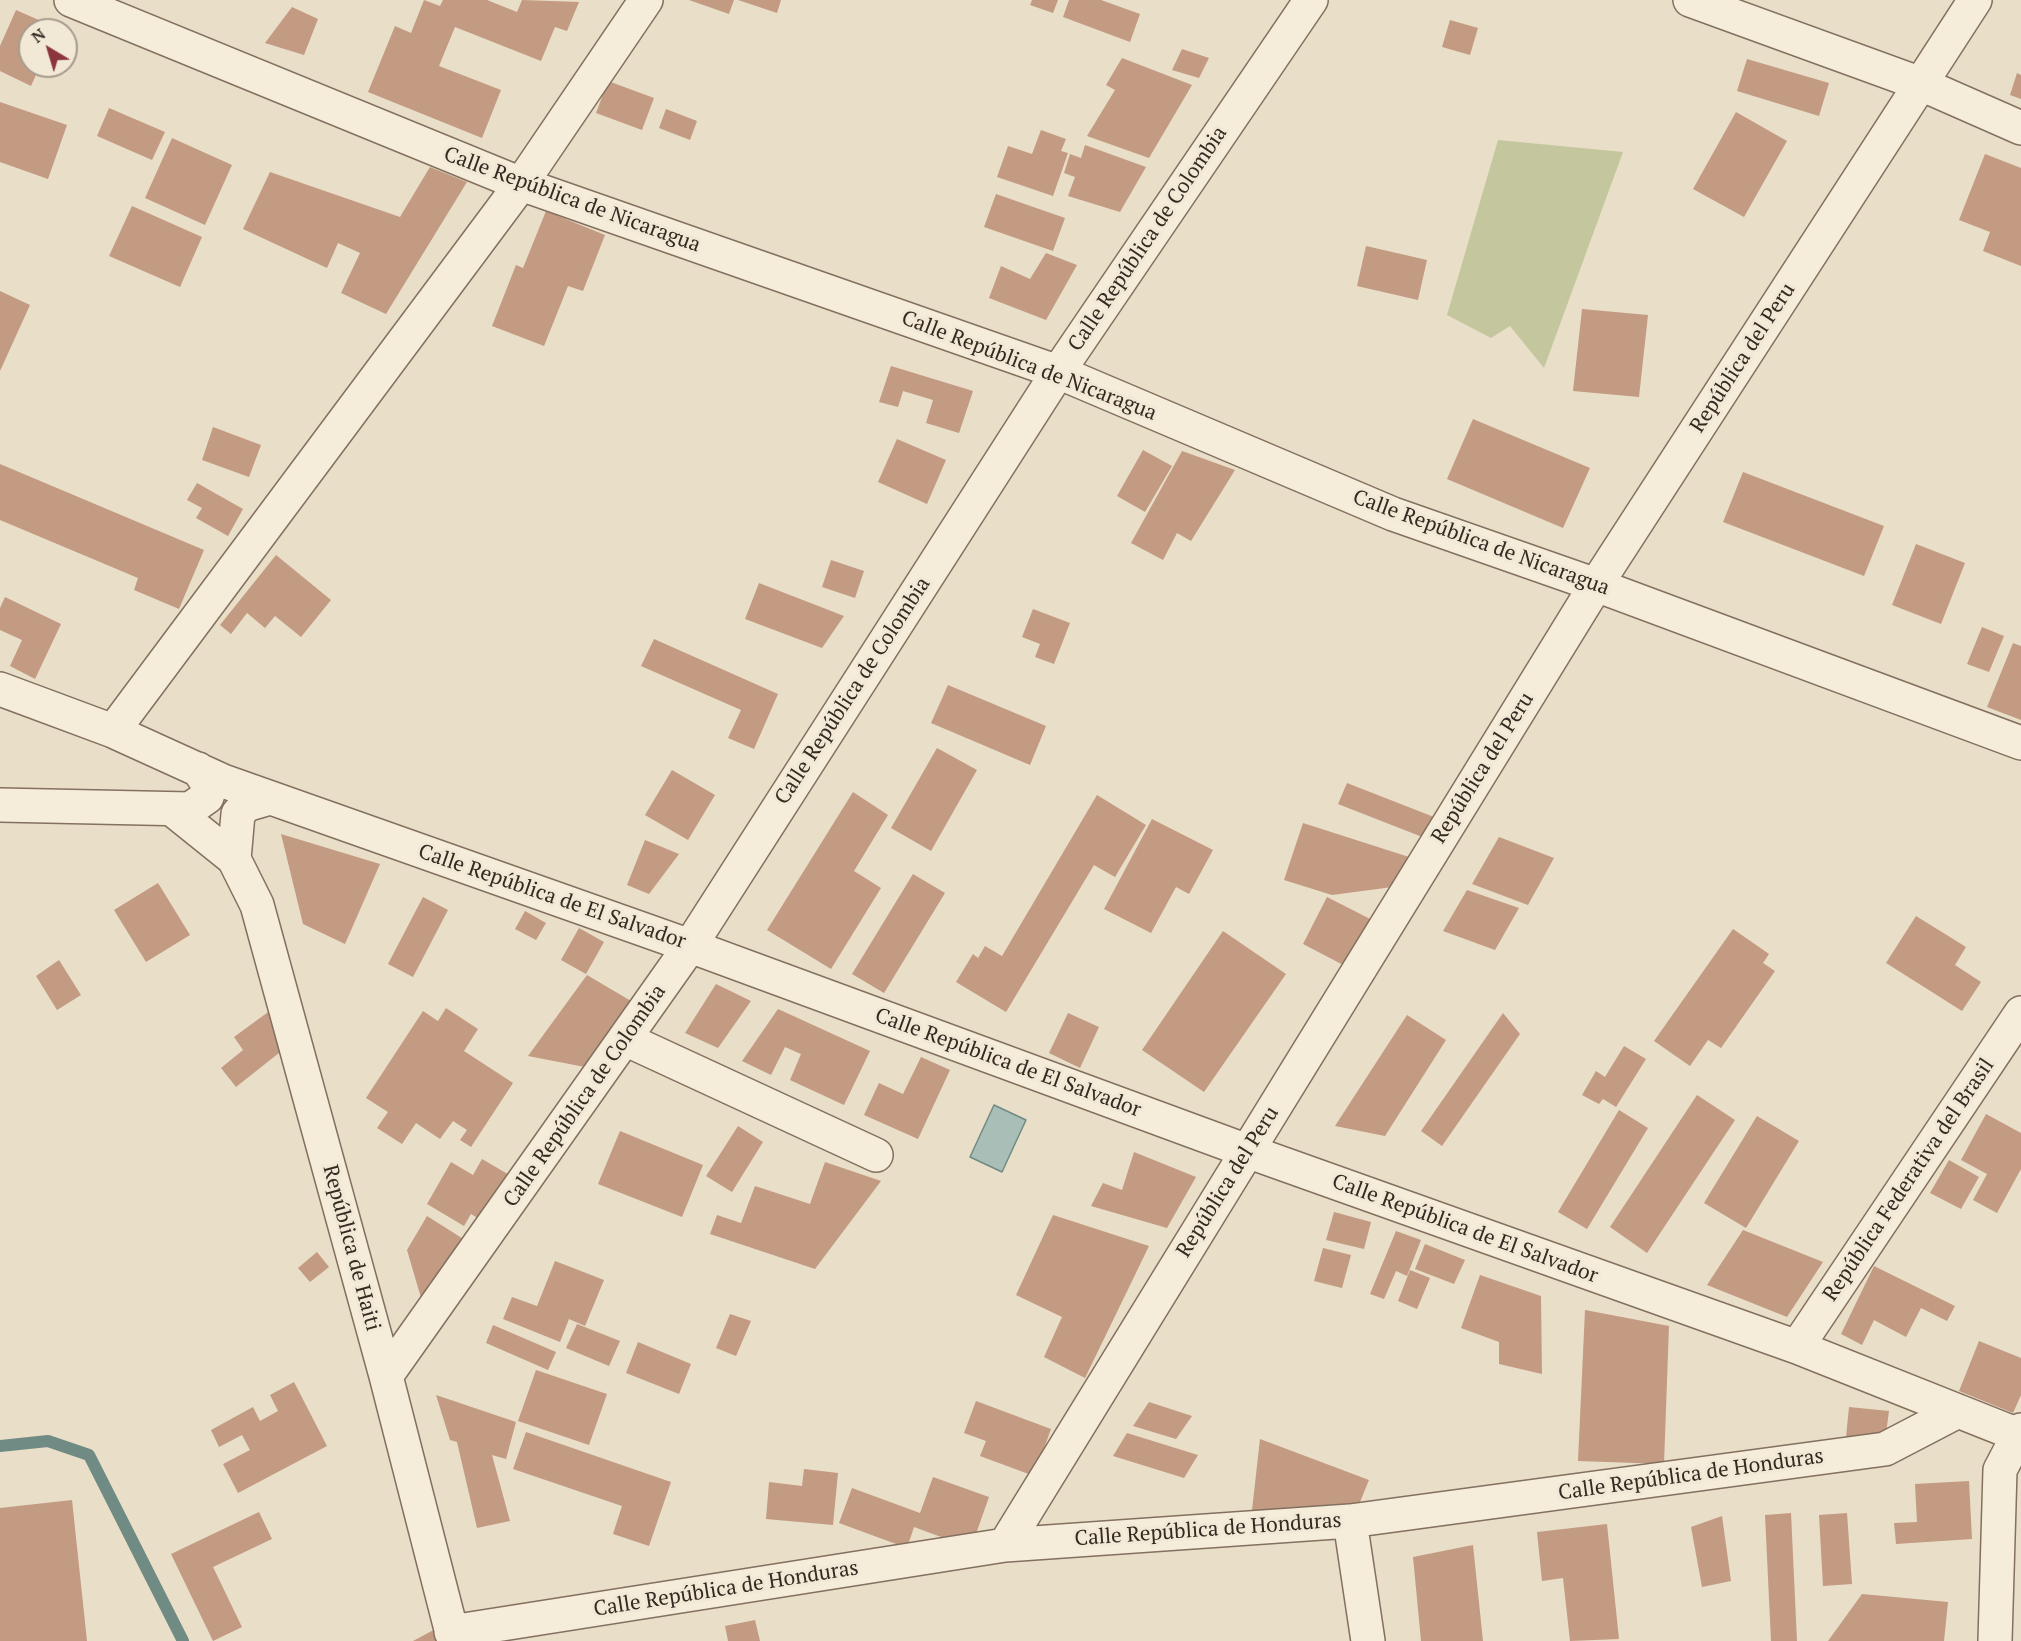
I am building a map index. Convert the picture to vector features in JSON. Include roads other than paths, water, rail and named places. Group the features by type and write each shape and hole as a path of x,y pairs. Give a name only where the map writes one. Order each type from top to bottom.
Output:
{"street":[{"name":"Calle República de Nicaragua","path":"71,0 521,184 1058,372 1393,514 1596,585 2021,743"},
{"path":"113,730 521,184 646,0"},
{"name":"Calle República de Colombia","path":"386,1376 690,946 1058,372 1311,0"},
{"path":"1690,0 1921,84 2021,128"},
{"name":"República del Peru","path":"1005,1545 1596,585 1976,0"},
{"name":"Calle República de El Salvador","path":"0,689 113,730 198,769 270,798 690,946 1247,1151 1797,1347 1958,1412 2020,1434"},
{"path":"0,805 190,809 207,797 210,787 198,769"},
{"path":"234,859 238,814 246,805 270,798"},
{"path":"173,810 234,859"},
{"name":"República de Haiti","path":"234,859 257,905 386,1376 453,1636"},
{"name":"República Federativa del Brasil","path":"1797,1347 2021,1013"},
{"path":"625,1039 876,1155"},
{"name":"Calle República de Honduras","path":"453,1636 1005,1545 1350,1521 1885,1449 1958,1412"},
{"path":"1995,1641 2000,1470 2020,1434"},
{"path":"1350,1521 1368,1641"}],"water":[{"path":"994,1105 1026,1120 1002,1172 970,1157"}],"waterway":[{"path":"0,1446 48,1441 89,1455 183,1641"}]}
